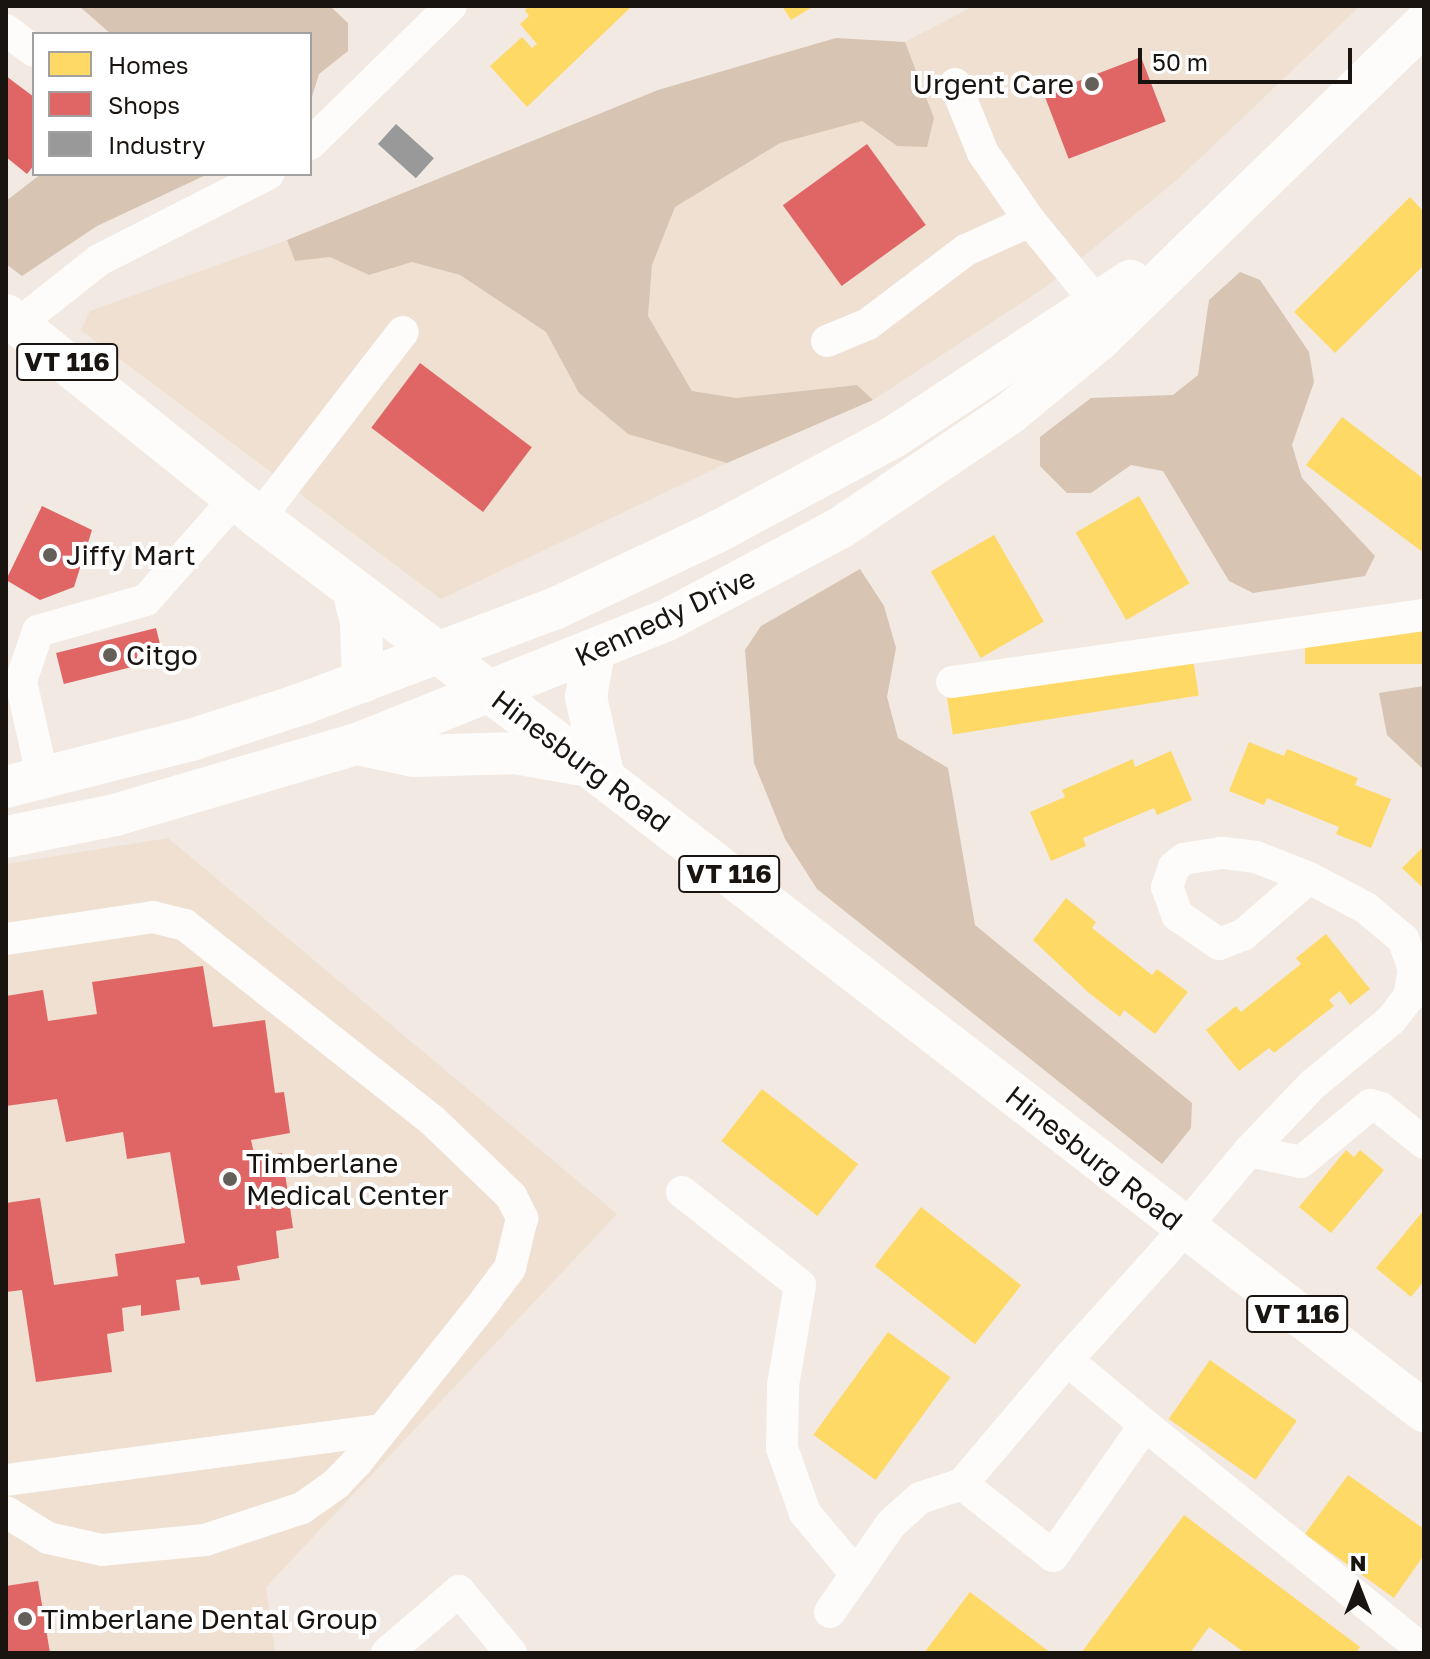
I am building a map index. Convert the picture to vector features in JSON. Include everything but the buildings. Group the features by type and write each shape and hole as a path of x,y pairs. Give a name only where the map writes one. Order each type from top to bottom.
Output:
{"main road":[{"name":"Kennedy Drive","path":"6,837 115,815 357,744 594,652 752,577 920,477 1009,414 1100,339 1226,214 1420,38"},
{"name":"Kennedy Drive","path":"24,783 191,740 363,682 638,571 805,487 895,436 1098,304 1226,214"},
{"name":"Hinesburg Road","path":"12,319 247,509 596,772 1424,1411"},
{"path":"353,590 361,622 363,682"},
{"path":"357,744 414,756 515,753 596,772 586,697 594,652"}],"street":[{"path":"312,142 451,6"},
{"path":"6,30 32,50"},
{"path":"955,84 983,153 1030,221 1098,304"},
{"path":"12,319 99,260 264,176"},
{"path":"827,341 868,324 966,250 1030,221"},
{"path":"24,783 21,681 38,631 146,600 247,509 403,332"},
{"path":"952,682 1424,615"},
{"path":"830,1612 891,1524 920,1498 962,1484 1249,1151 1312,1085 1403,1009 1413,983 1403,939 1366,908 1309,878"},
{"path":"6,939 153,917 185,925 409,1100 511,1196 522,1218 510,1268 336,1484 302,1508 205,1540 102,1550 48,1538 6,1512"},
{"path":"1249,1151 1289,1161 1312,1158 1360,1108 1370,1105 1381,1108 1424,1143"},
{"path":"682,1192 800,1285 783,1386 782,1448 805,1513 856,1574"},
{"path":"1067,1360 1424,1651"},
{"path":"962,1484 1053,1556 1145,1425"},
{"path":"6,1480 381,1430"},
{"path":"387,1653 459,1591 511,1653"}],"shaded area":[{"path":"79,6 330,6 348,23 348,51 319,74 312,97 312,32 109,32"},
{"path":"974,6 1360,6 1178,179 1047,286 873,400 856,385 736,398 692,391 648,316 652,265 675,206 780,143 862,121 896,146 934,118 905,42"},
{"path":"836,38 905,42 934,118 927,147 897,146 862,121 780,143 675,207 652,265 648,316 692,391 736,398 857,385 873,400 727,463 628,434 579,393 546,332 460,275 412,262 369,275 330,257 295,261 287,240 658,90"},
{"path":"38,176 204,176 97,226 22,276 6,264 6,201"},
{"path":"287,240 296,261 330,256 369,275 412,262 460,275 546,332 579,393 628,434 727,463 441,599 81,330 90,311"},
{"path":"1240,272 1260,280 1309,352 1314,382 1292,445 1302,478 1375,556 1365,576 1253,593 1229,581 1163,471 1131,465 1091,493 1067,493 1040,466 1040,437 1091,398 1173,395 1198,375 1209,300"},
{"path":"860,569 884,606 896,648 887,697 898,738 948,768 975,925 1192,1103 1191,1128 1162,1164 817,889 785,839 754,763 745,650 761,626"},
{"path":"1424,686 1424,770 1387,735 1379,693"},
{"path":"168,838 617,1214 266,1587 275,1653 6,1653 6,864"}],"place":[{"name":"Urgent Care","path":"1092,84"},
{"name":"Jiffy Mart","path":"50,555"},
{"name":"Citgo","path":"110,655"},
{"name":"Timberlane Medical Center","path":"230,1179"},
{"name":"Timberlane Dental Group","path":"25,1619"}]}
